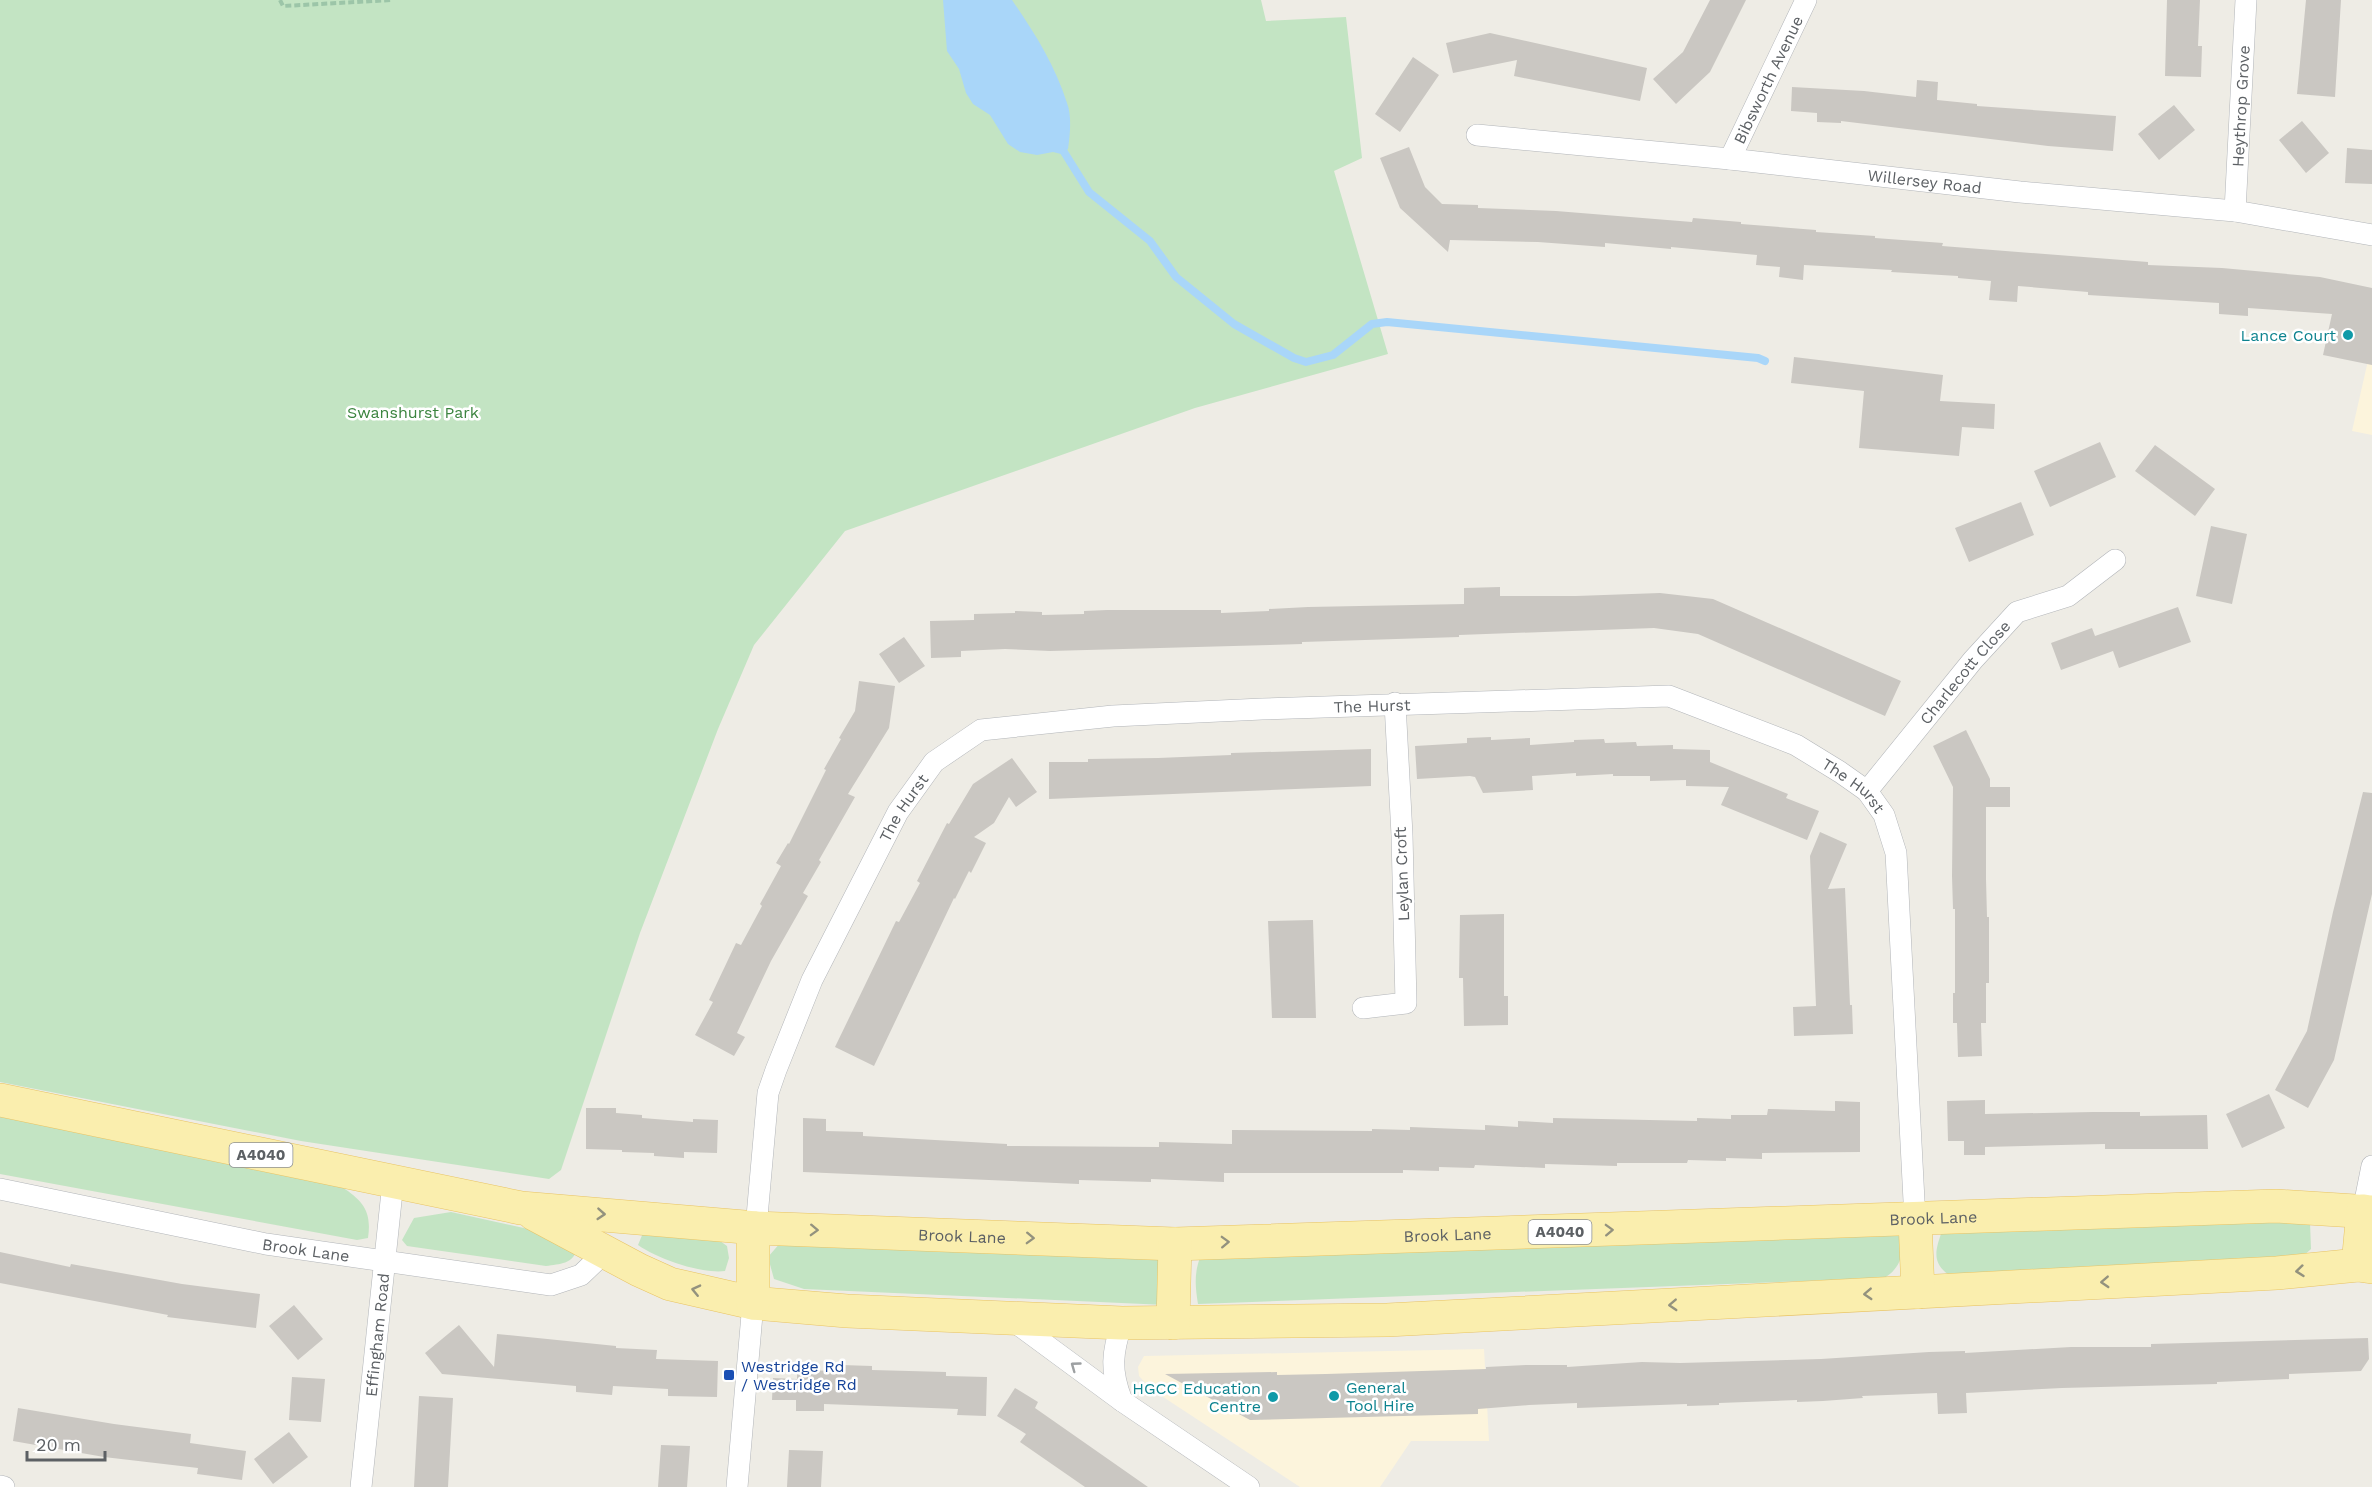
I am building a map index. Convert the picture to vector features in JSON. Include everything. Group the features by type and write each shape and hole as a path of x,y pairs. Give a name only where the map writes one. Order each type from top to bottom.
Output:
{"main road":[{"name":"Brook Lane","path":"0,1100 521,1208 756,1228 1175,1244 2276,1206 2368,1211"},
{"name":"Brook Lane","path":"521,1208 670,1284 753,1303 847,1311 1122,1323 1387,1320 2277,1274 2365,1266"},
{"path":"2365,1266 2368,1211"},
{"path":"1915,1220 1918,1292"},
{"path":"753,1303 753,1240 756,1228"},
{"path":"1173,1323 1175,1244"}],"street":[{"name":"Bibsworth Avenue","path":"1730,159 1806,0"},
{"name":"Heythrop Grove","path":"2235,211 2246,0"},
{"name":"Willersey Road","path":"1477,135 1730,159 2019,192 2235,211 2372,235"},
{"name":"Charlecott Close","path":"1867,791 1972,660 2017,612 2068,596 2115,560"},
{"name":"The Hurst","path":"756,1228 768,1093 812,980 898,812 934,762 981,730 1113,716 1395,703 1669,696 1796,746 1867,791 1884,815 1896,853 1915,1220"},
{"name":"Leylan Croft","path":"1363,1008 1406,1003 1402,836 1395,703"},
{"path":"2368,1211 2372,1166"},
{"name":"Effingham Road","path":"361,1487 393,1182"},
{"name":"Brook Lane","path":"0,1189 266,1244 551,1285 581,1275 605,1252"},
{"path":"737,1487 753,1303"},
{"path":"1010,1318 1122,1401 1249,1487"},
{"path":"1122,1323 1113,1347 1113,1380 1122,1401"}],"path":[{"path":"280,0 283,6 392,0"}],"shaded area":[{"path":"2372,343 2372,435 2352,431"},
{"path":"1484,1349 1489,1441 1411,1441 1380,1487 1300,1487 1151,1389 1139,1376 1138,1367 1144,1356"}],"green space":[{"name":"Swanshurst Park","path":"0,0 1261,0 1266,21 1346,17 1362,158 1334,171 1388,354 1195,408 845,531 754,645 718,729 640,933 561,1170 549,1179 301,1141 0,1082"},
{"path":"0,1113 342,1187 361,1202 369,1221 368,1238 357,1240 0,1174"},
{"path":"451,1212 564,1237 577,1249 569,1260 561,1264 546,1266 407,1246 402,1240 414,1218"},
{"path":"2288,1215 2310,1222 2311,1249 2301,1258 1952,1277 1941,1267 1936,1257 1942,1231"},
{"path":"1896,1230 1901,1244 1901,1257 1895,1269 1884,1278 1198,1304 1196,1291 1196,1273 1201,1255"},
{"path":"643,1233 713,1236 727,1246 729,1258 725,1271 692,1268 646,1250 638,1245"},
{"path":"781,1242 1164,1252 1166,1305 804,1289 774,1279 768,1257"}],"water":[{"path":"943,0 1012,0 1043,49 1062,89 1070,114 1068,149 1061,154 1053,152 1037,155 1020,152 1008,144 990,115 973,104 966,93 959,69 947,51"}],"building":[{"path":"1710,0 1746,0 1710,72 1676,104 1653,79 1683,52"},
{"path":"2167,0 2200,0 2198,46 2202,46 2201,77 2165,76"},
{"path":"2306,0 2341,0 2335,97 2297,94"},
{"path":"1490,33 1647,68 1640,101 1514,76 1517,60 1453,73 1446,43"},
{"path":"1413,57 1439,75 1400,132 1375,114"},
{"path":"1917,80 1938,82 1937,100 1977,104 1977,106 2116,116 2113,151 2048,146 1841,121 1841,123 1817,122 1817,113 1791,111 1792,87 1864,91 1916,97"},
{"path":"2174,105 2195,130 2159,160 2138,134"},
{"path":"2302,121 2329,153 2306,173 2279,140"},
{"path":"1409,147 1425,187 1442,204 1692,222 1693,218 1741,222 1741,224 1816,230 1816,232 1943,243 1942,246 2148,262 2148,265 2222,268 2320,277 2372,288 2372,365 2323,355 2332,314 2248,308 2248,316 2219,314 2219,303 2088,295 2088,292 2018,286 2017,302 1989,300 1991,281 1958,278 1958,276 1891,272 1892,270 1804,265 1803,280 1779,277 1780,267 1756,265 1757,255 1671,247 1671,249 1605,243 1605,247 1538,242 1450,240 1448,252 1400,208 1380,158"},
{"path":"2347,148 2372,150 2372,184 2345,183"},
{"path":"1794,357 1943,375 1940,401 1995,404 1994,429 1962,427 1959,456 1859,448 1864,391 1791,383"},
{"path":"2100,442 2116,477 2050,507 2034,471"},
{"path":"2155,445 2215,489 2195,516 2135,471"},
{"path":"2021,502 2034,535 1969,562 1955,528"},
{"path":"2211,526 2247,534 2232,604 2196,596"},
{"path":"1500,587 1500,596 1660,593 1713,599 1901,681 1885,716 1698,634 1654,628 1302,642 1302,644 1050,651 1005,649 961,651 961,657 931,658 930,621 974,620 974,614 1015,613 1015,611 1042,612 1042,615 1084,614 1084,611 1107,610 1221,610 1221,613 1308,607 1464,604 1464,588"},
{"path":"2178,607 2191,642 2119,668 2113,651 2061,670 2051,643 2092,628 2095,636"},
{"path":"904,637 925,666 899,683 879,654"},
{"path":"859,681 895,686 889,728 848,794 855,797 819,860 821,862 803,893 808,896 771,961 737,1033 745,1037 734,1056 695,1035 713,1002 709,1000 736,943 741,945 762,906 760,904 781,866 776,863 789,844 826,770 824,769 841,739 839,738 855,711"},
{"path":"1966,730 1990,779 1990,787 2010,787 2010,807 1986,807 1989,983 1986,983 1986,1023 1981,1023 1982,1056 1958,1057 1957,1023 1953,1023 1955,909 1953,909 1952,876 1953,787 1933,746"},
{"path":"1491,737 1491,740 1530,738 1530,745 1604,739 1605,743 1636,742 1637,746 1673,745 1673,749 1710,750 1710,762 1788,794 1786,798 1819,811 1807,840 1721,805 1729,787 1686,786 1686,780 1650,781 1650,776 1613,776 1613,774 1576,776 1576,773 1532,776 1533,790 1483,793 1475,777 1417,779 1415,746 1467,743 1467,738"},
{"path":"1371,749 1371,786 1049,799 1049,762"},
{"path":"1012,758 1037,792 1016,807 1009,797 994,823 974,837 986,843 971,873 969,871 954,898 874,1066 835,1047 896,921 899,922 920,883 917,881 947,823 949,824 973,784"},
{"path":"2363,792 2372,793 2372,894 2334,1060 2308,1108 2275,1090 2307,1031 2333,912"},
{"path":"1820,832 1847,844 1828,889 1845,888 1853,1034 1794,1036 1793,1007 1816,1006 1810,856"},
{"path":"1504,914 1504,996 1508,996 1508,1025 1464,1026 1463,978 1459,978 1460,915"},
{"path":"1313,920 1316,1018 1272,1018 1268,921"},
{"path":"2269,1094 2285,1128 2242,1148 2226,1114"},
{"path":"1985,1100 1985,1114 2140,1112 2140,1116 2207,1115 2208,1149 2105,1149 2105,1144 2061,1145 1985,1147 1985,1155 1964,1155 1964,1141 1948,1141 1947,1101"},
{"path":"1835,1101 1860,1102 1860,1152 1762,1153 1762,1159 1726,1158 1726,1161 1688,1160 1687,1163 1617,1163 1617,1166 1545,1164 1545,1168 1475,1165 1474,1168 1439,1167 1439,1171 1403,1170 1403,1173 1224,1173 1224,1182 1151,1179 1151,1182 1079,1180 1079,1184 803,1172 803,1118 826,1119 826,1131 863,1132 863,1136 1007,1144 1007,1146 1159,1147 1159,1142 1232,1144 1232,1130 1372,1131 1372,1129 1410,1130 1410,1127 1485,1130 1485,1125 1518,1127 1518,1121 1553,1123 1553,1118 1697,1121 1697,1118 1731,1119 1731,1115 1767,1115 1768,1109 1835,1111"},
{"path":"586,1108 616,1108 616,1113 642,1115 642,1118 693,1122 693,1119 718,1120 717,1153 684,1152 684,1158 654,1156 654,1153 622,1152 622,1150 586,1149"},
{"path":"0,1252 70,1267 71,1264 182,1284 260,1294 256,1328 167,1317 168,1315 0,1283"},
{"path":"294,1305 323,1339 298,1360 269,1326"},
{"path":"459,1325 494,1367 497,1334 616,1346 616,1348 657,1350 656,1359 718,1361 717,1397 668,1396 668,1389 613,1386 612,1395 576,1392 576,1386 442,1374 425,1353"},
{"path":"2368,1338 2369,1359 2361,1371 2289,1374 2289,1379 2217,1382 2217,1384 1966,1393 1967,1413 1938,1414 1937,1393 1862,1396 1863,1398 1823,1401 1797,1402 1797,1400 1687,1406 1687,1404 1577,1408 1577,1403 1478,1409 1478,1414 1250,1420 1165,1374 1277,1372 1277,1375 1486,1369 1486,1367 1526,1365 1567,1365 1567,1367 1642,1362 1821,1359 1929,1352 1965,1351 1965,1353 2071,1347 2151,1347 2151,1344"},
{"path":"841,1365 872,1366 872,1370 946,1372 946,1376 987,1377 986,1416 957,1415 958,1409 824,1404 824,1411 796,1411 796,1400 772,1400 773,1378 797,1379 797,1370 841,1371"},
{"path":"292,1377 325,1379 321,1422 289,1420"},
{"path":"1015,1388 1038,1402 1035,1408 1148,1487 1085,1487 1020,1442 1026,1434 997,1416"},
{"path":"419,1396 453,1398 448,1487 414,1487"},
{"path":"18,1408 191,1434 190,1443 246,1451 242,1480 197,1474 198,1468 104,1457 13,1441"},
{"path":"289,1432 308,1457 273,1484 254,1459"},
{"path":"661,1445 690,1446 687,1487 658,1487"},
{"path":"789,1450 823,1451 821,1487 787,1487"}],"waterway":[{"path":"1064,152 1089,192 1150,241 1176,277 1234,324 1294,358 1306,362 1333,355 1372,324 1387,322 1758,358 1765,361"}],"place":[{"name":"Lance Court","path":"2348,335"},
{"name":"Westridge Rd / Westridge Rd","path":"729,1375"},
{"name":"General Tool Hire","path":"1334,1396"},
{"name":"HGCC Education Centre","path":"1273,1397"}]}
